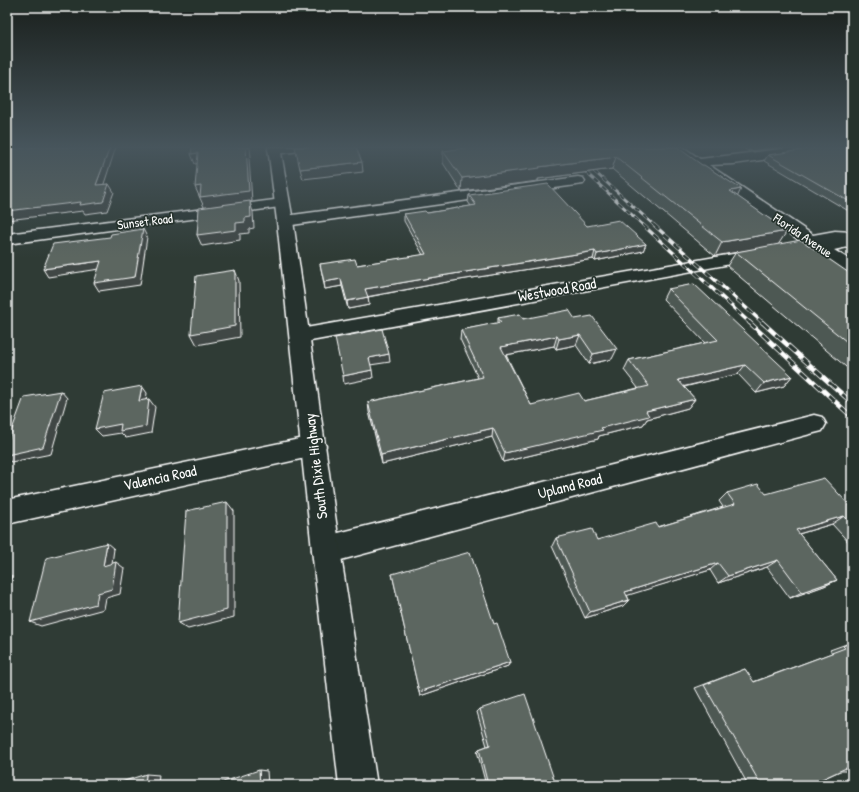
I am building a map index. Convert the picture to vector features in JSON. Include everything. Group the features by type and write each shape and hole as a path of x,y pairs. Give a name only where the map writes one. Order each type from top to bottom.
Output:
{"street":[{"name":"South Dixie Highway","path":"280,184 326,550 358,785"},
{"name":"Sunset Road","path":"7,239 550,184"},
{"name":"Florida Avenue","path":"728,184 852,269"},
{"name":"Westwood Road","path":"300,336 815,244"},
{"name":"Upland Road","path":"326,550 814,424"},
{"name":"Valencia Road","path":"7,512 314,446"}],"building":[{"path":"7,184 109,184 103,202 80,205 81,202 7,211"},
{"path":"195,184 249,184 249,191 200,197 201,186 195,187"},
{"path":"548,184 587,226 619,220 646,244 597,254 595,251 365,289 368,297 347,301 341,279 324,282 320,264 355,259 357,265 426,254 404,214 425,211 427,213 476,205 469,195"},
{"path":"650,184 733,184 741,189 730,191 787,231 722,242"},
{"path":"819,184 852,184 852,203"},
{"path":"250,201 251,217 245,218 245,222 236,223 236,230 197,235 199,208"},
{"path":"143,229 135,277 94,283 101,261 43,269 53,244 110,237 111,234"},
{"path":"801,240 852,275 852,346 736,252"},
{"path":"235,270 235,326 191,334 196,276"},
{"path":"694,284 792,376 764,383 745,365 678,380 695,399 646,411 649,416 601,428 603,430 505,453 493,428 381,455 368,402 483,377 461,330 501,322 498,318 520,314 523,319 569,310 575,319 592,316 617,349 593,354 580,335 559,339 557,336 501,347 531,405 579,393 584,401 649,386 629,360 718,340 668,289"},
{"path":"382,329 389,354 369,358 372,370 343,376 335,338"},
{"path":"142,386 139,401 149,399 146,426 120,431 121,424 95,429 104,393"},
{"path":"61,391 43,447 7,455 7,443 24,397"},
{"path":"824,478 852,508 852,524 844,516 796,530 837,580 802,592 778,560 728,576 718,563 625,592 629,600 590,612 556,538 592,529 597,540 656,523 658,527 735,504 727,493 758,484 766,494"},
{"path":"227,502 227,610 178,623 186,511"},
{"path":"107,543 103,566 116,562 112,589 98,593 96,604 30,622 46,558"},
{"path":"470,552 494,624 497,623 510,662 419,692 392,574"},
{"path":"852,642 852,769 848,771 846,768 809,785 761,785 704,685 745,669 754,682 845,648 843,646"},
{"path":"525,694 556,785 488,785 479,749 490,745 480,709"},
{"path":"259,770 260,785 214,785"},
{"path":"146,774 145,785 112,785"}],"railway":[{"path":"599,184 644,226"},
{"path":"608,184 655,226"},
{"path":"643,225 750,323"},
{"path":"654,225 763,323"},
{"path":"749,322 852,417"},
{"path":"762,322 852,403"}]}
